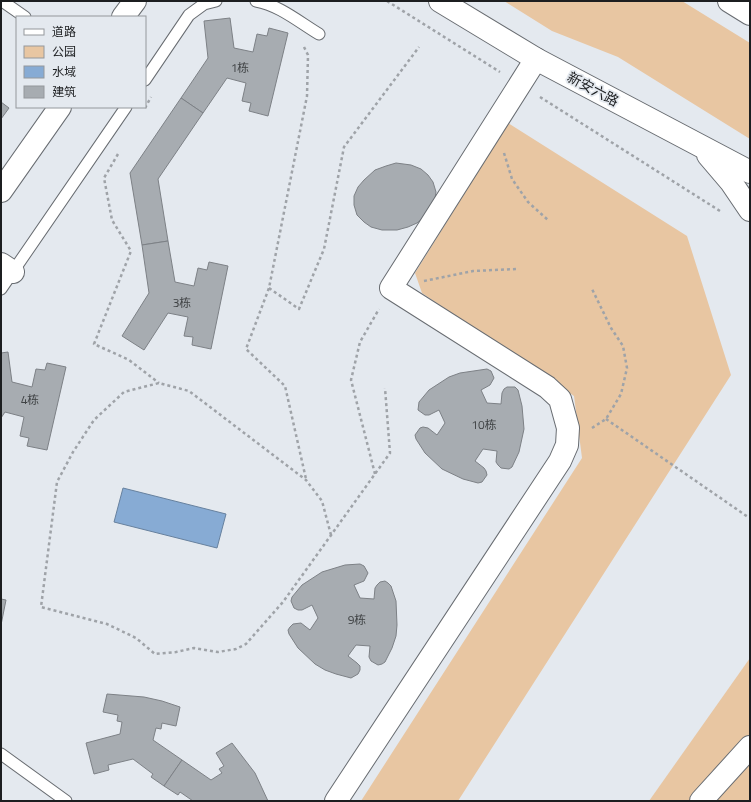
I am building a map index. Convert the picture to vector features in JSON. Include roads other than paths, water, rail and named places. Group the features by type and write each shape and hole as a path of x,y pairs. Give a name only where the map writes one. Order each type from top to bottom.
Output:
{"main road":[{"path":"124,16 135,1"},
{"name":"新安六路","path":"440,1 536,59 750,172"},
{"path":"730,1 750,14"},
{"path":"336,801 560,461 567,445 568,428 565,412 560,399 548,387 391,288 536,59"},
{"path":"1,191 59,108"},
{"path":"702,148 731,182 750,210"},
{"path":"700,801 750,747"}],"lane":[{"path":"2,1 24,16"},
{"path":"146,79 190,15 204,4 216,1"},
{"path":"256,1 262,2 284,12 319,34"},
{"path":"5,275 125,108"},
{"path":"1,754 66,801"}],"water":[{"path":"123,488 226,514 217,548 114,522"}]}
